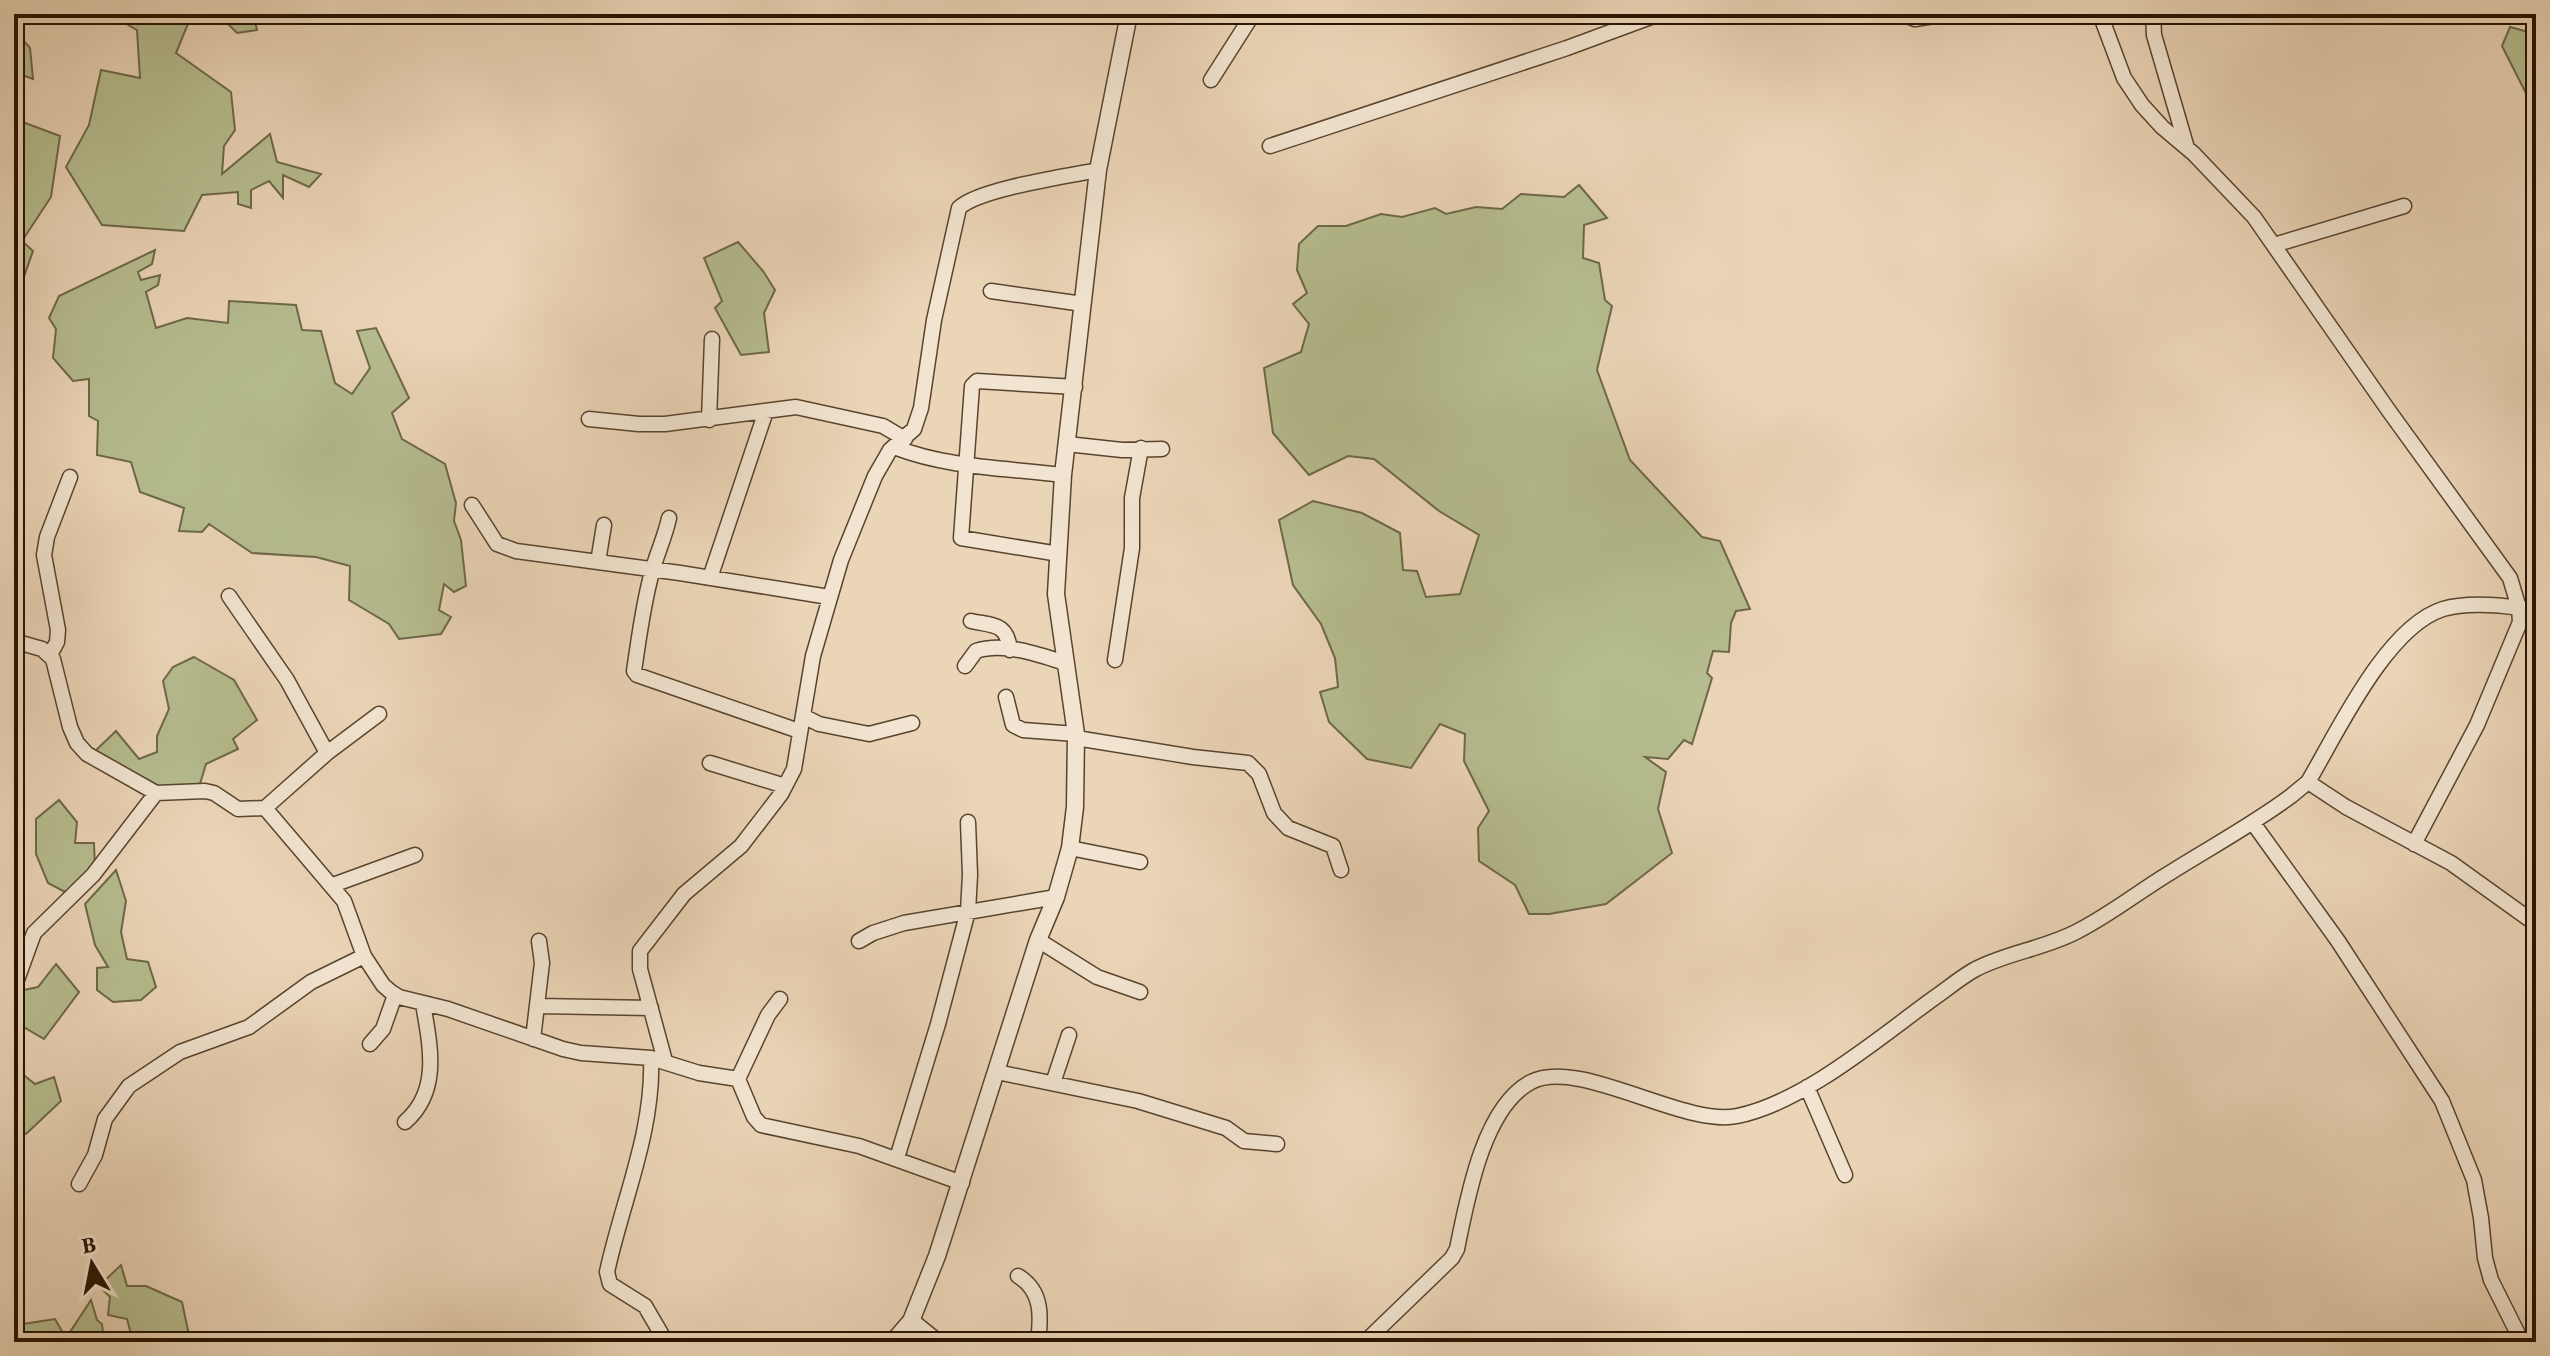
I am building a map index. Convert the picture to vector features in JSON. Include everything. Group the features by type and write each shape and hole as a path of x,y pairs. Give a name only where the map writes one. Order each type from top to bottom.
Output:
{"street":[{"path":"893,1342 911,1321 962,1183 1070,848 1075,807 1076,736 1056,594 1063,475 1098,170 1129,14"},
{"path":"1211,80 1253,14"},
{"path":"1270,146 1567,48 1659,14"},
{"path":"1902,14 1915,19 1946,14"},
{"path":"2100,14 2124,78 2142,105 2254,217 2510,578 2520,622 2477,725 2414,844"},
{"path":"2153,14 2154,35 2187,148"},
{"path":"666,1342 645,1306 610,1284 607,1272 658,1060 651,1008 640,969 640,951 684,894 741,846 794,769 813,656 829,597 865,497 886,456 914,429 921,408 934,320 959,208 975,199 1014,188 1098,170"},
{"path":"2274,245 2404,206"},
{"path":"991,291 1083,304"},
{"path":"709,420 712,339"},
{"path":"1059,554 961,538 967,465 975,382 1075,387"},
{"path":"589,419 639,424 709,420 786,407 812,409 883,426 899,443 922,458 1063,475"},
{"path":"710,578 766,411"},
{"path":"1067,444 1122,450 1162,449"},
{"path":"1115,660 1132,548 1132,498 1141,448"},
{"path":"50,655 57,642 58,630 45,546 70,477"},
{"path":"472,505 489,534 503,548 829,597"},
{"path":"669,518 652,570 634,671 644,680 799,731"},
{"path":"598,562 604,525"},
{"path":"229,596 287,680 327,753"},
{"path":"1365,1342 1452,1258 1457,1249 1472,1179 1484,1146 1510,1100 1530,1082 1550,1077 1578,1080 1677,1108 1727,1117 1751,1112 1807,1087 1878,1040 1973,970 2078,931 2253,823 2308,782 2372,673 2420,621 2444,609 2459,607 2536,610"},
{"path":"971,621 1004,630 1010,650"},
{"path":"14,641 50,655 77,743 87,754 156,793 205,791 214,793 238,809 265,808 327,753 379,714"},
{"path":"965,666 976,651 989,648 1065,663"},
{"path":"1006,697 1013,725 1023,730 1248,763 1259,774 1274,813 1288,828 1333,846 1341,870"},
{"path":"803,716 819,724 869,734 912,723"},
{"path":"710,763 785,786"},
{"path":"2308,782 2346,807 2451,863 2536,924"},
{"path":"14,988 34,933 93,875 156,793"},
{"path":"265,808 333,885 352,919 364,956 383,985 395,995 448,1009 581,1053 658,1060 699,1073 738,1079"},
{"path":"897,1158 968,911 968,822"},
{"path":"2253,823 2338,941 2442,1101 2474,1180 2491,1280 2522,1342"},
{"path":"1070,848 1140,862"},
{"path":"333,885 415,855"},
{"path":"859,941 904,923 1056,897"},
{"path":"1038,940 1097,977 1140,992"},
{"path":"533,1039 542,963 539,941"},
{"path":"79,1184 95,1155 105,1119 129,1086 180,1052 249,1027 311,982 364,956"},
{"path":"370,1044 383,1029 395,995"},
{"path":"780,999 768,1015 738,1079 754,1117 761,1125 825,1137 897,1158 962,1183"},
{"path":"405,1122 423,1099 432,1073 423,1004"},
{"path":"538,1006 651,1008"},
{"path":"1053,1083 1069,1035"},
{"path":"997,1072 1138,1101 1208,1125 1226,1128 1244,1141 1277,1144"},
{"path":"1807,1087 1845,1175"},
{"path":"1018,1276 1027,1283 1041,1309 1038,1342"},
{"path":"911,1321 937,1342"}],"green space":[{"path":"121,14 192,14 176,53 231,92 235,130 224,146 222,174 270,134 277,162 321,174 309,187 283,175 283,198 269,181 251,190 251,208 238,204 238,192 202,195 184,231 102,225 66,167 89,125 101,70 140,78 137,30 121,21"},
{"path":"203,14 253,14 257,30 237,33 220,16"},
{"path":"2510,27 2536,34 2536,113 2502,46"},
{"path":"14,30 30,48 33,79 14,72"},
{"path":"14,114 17,120 60,136 51,197 22,241 33,251 19,291 14,288"},
{"path":"1579,185 1607,218 1584,225 1583,258 1599,263 1605,300 1612,306 1597,370 1630,460 1702,537 1720,541 1750,609 1736,611 1731,623 1729,652 1713,651 1707,673 1712,678 1692,744 1684,740 1668,759 1645,757 1666,772 1658,809 1672,853 1606,904 1549,914 1529,914 1515,885 1479,861 1478,828 1489,811 1464,761 1465,734 1440,724 1411,768 1367,759 1329,722 1320,692 1338,687 1335,658 1321,624 1293,585 1279,520 1313,501 1362,513 1400,533 1403,570 1417,571 1426,597 1460,594 1479,535 1439,511 1374,459 1348,456 1309,475 1273,433 1264,368 1301,352 1309,324 1293,304 1307,293 1297,270 1299,244 1318,226 1346,226 1381,214 1402,217 1435,208 1446,214 1476,207 1502,209 1521,194 1564,197"},
{"path":"738,242 775,290 764,313 769,352 741,355 715,308 722,301 704,258"},
{"path":"155,250 152,264 138,272 141,280 160,275 158,285 146,292 156,328 187,318 228,323 229,301 296,305 302,330 321,331 335,383 352,394 370,368 357,331 376,328 409,398 392,413 402,439 445,464 456,503 454,521 461,540 466,586 454,592 444,584 439,610 451,617 441,634 399,639 389,624 349,600 350,566 316,557 252,553 209,524 202,532 179,531 184,508 140,492 131,462 97,455 98,421 89,416 89,379 73,381 53,358 56,329 49,318 59,296"},
{"path":"194,657 234,680 257,720 233,739 238,749 206,764 200,784 158,787 94,752 116,731 139,759 157,752 157,736 169,709 163,681 173,667"},
{"path":"59,800 77,822 75,843 94,843 95,869 65,892 48,883 36,854 36,819"},
{"path":"116,870 126,901 121,932 127,959 148,962 156,987 141,1000 113,1002 97,990 97,968 108,967 95,945 85,904"},
{"path":"56,964 79,992 44,1039 15,1022 23,990 38,987"},
{"path":"16,1069 35,1084 54,1077 61,1101 26,1134 14,1127"},
{"path":"121,1265 127,1286 146,1286 182,1302 190,1340 133,1342 127,1319 108,1315 110,1297 99,1286"},
{"path":"91,1300 97,1320 102,1324 104,1342 14,1342 14,1335 18,1334 23,1324 55,1319 66,1338"}]}
